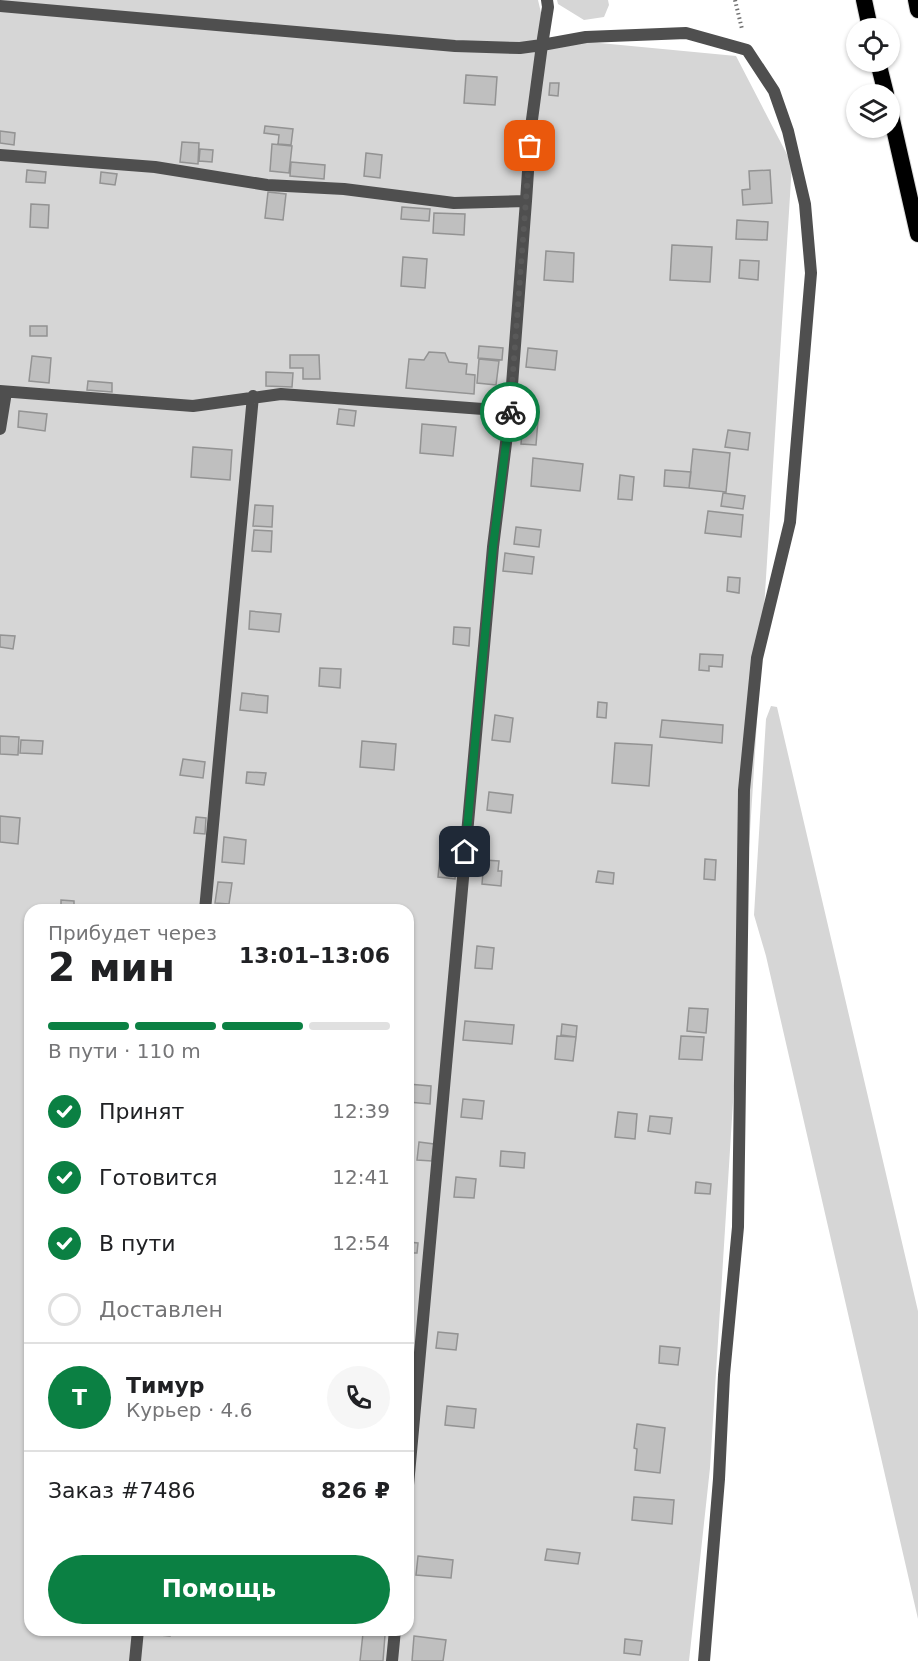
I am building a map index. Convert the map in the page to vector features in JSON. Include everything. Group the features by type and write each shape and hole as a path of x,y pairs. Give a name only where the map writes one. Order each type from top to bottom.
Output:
{"highway":[{"path":"864,0 868,18"},
{"path":"916,0 918,10"},
{"path":"896,138 918,234"}],"lane":[{"path":"414,1419 493,547 510,411 531,127 548,8 547,0"},
{"path":"0,6 455,46 520,48 586,37 686,33 747,50 774,91 788,131 805,204 811,273 789,522 757,658 744,790 738,1227 724,1375 719,1479 704,1661"},
{"path":"0,155 155,167 267,185 345,189 454,203 526,201"},
{"path":"0,429 3,392 193,406 253,396 281,394 510,411"},
{"path":"206,904 253,396"},
{"path":"135,1661 137,1636"},
{"path":"392,1661 394,1636"}],"path":[{"path":"735,0 747,50"}],"shaded area":[{"path":"0,0 538,0 547,38 736,56 792,164 710,1468 689,1661 0,1661"},
{"path":"557,0 608,0 609,5 604,17 584,20 558,4"},
{"path":"771,706 777,707 918,1311 918,1619 766,956 754,915 766,719"}],"building":[{"path":"466,75 497,77 495,105 464,103"},
{"path":"550,83 559,83 558,96 549,95"},
{"path":"265,126 293,129 291,145 278,144 279,135 264,133"},
{"path":"0,131 15,133 14,145 0,143"},
{"path":"182,142 199,143 198,164 180,162"},
{"path":"272,144 292,146 289,173 270,171"},
{"path":"200,149 213,150 212,162 199,161"},
{"path":"366,153 382,155 380,178 364,176"},
{"path":"291,162 325,165 324,179 290,176"},
{"path":"27,170 46,172 45,183 26,182"},
{"path":"770,170 772,203 743,205 742,190 750,189 749,171"},
{"path":"101,172 117,174 115,185 100,183"},
{"path":"268,192 286,194 283,220 265,218"},
{"path":"31,204 49,205 48,228 30,227"},
{"path":"402,207 430,209 429,221 401,219"},
{"path":"434,213 465,214 464,235 433,233"},
{"path":"737,220 768,222 767,240 736,239"},
{"path":"672,245 712,247 710,282 670,280"},
{"path":"546,251 574,253 573,282 544,280"},
{"path":"403,257 427,259 425,288 401,286"},
{"path":"740,260 759,261 758,280 739,278"},
{"path":"30,326 47,326 47,336 30,336"},
{"path":"479,346 503,348 502,360 478,358"},
{"path":"528,348 557,351 555,370 526,367"},
{"path":"429,352 445,353 449,362 467,364 466,374 475,375 474,394 406,388 409,359 424,360"},
{"path":"290,355 319,355 320,379 303,379 303,368 290,368"},
{"path":"32,356 51,358 49,383 29,381"},
{"path":"479,359 499,361 496,385 477,383"},
{"path":"266,372 293,373 292,387 266,386"},
{"path":"88,381 112,383 112,392 87,390"},
{"path":"339,409 356,411 354,426 337,424"},
{"path":"19,411 47,414 45,431 18,427"},
{"path":"523,419 538,420 536,445 521,444"},
{"path":"422,424 456,427 453,456 420,453"},
{"path":"728,430 750,433 748,450 725,447"},
{"path":"193,447 232,450 230,480 191,477"},
{"path":"693,449 730,453 726,492 689,488"},
{"path":"533,458 583,464 580,491 531,486"},
{"path":"665,470 691,472 689,488 664,486"},
{"path":"620,475 634,477 632,500 618,499"},
{"path":"723,493 745,496 743,509 721,506"},
{"path":"255,505 273,506 272,527 253,526"},
{"path":"708,511 743,515 741,537 705,533"},
{"path":"516,527 541,530 539,547 514,544"},
{"path":"254,530 272,531 271,552 252,551"},
{"path":"505,553 534,557 532,574 503,571"},
{"path":"728,577 740,578 739,593 727,591"},
{"path":"250,611 281,614 279,632 249,629"},
{"path":"454,627 470,628 469,646 453,644"},
{"path":"0,635 15,636 13,649 0,647"},
{"path":"700,654 723,655 722,667 709,666 709,671 699,670"},
{"path":"320,668 341,669 340,688 319,686"},
{"path":"242,693 268,696 267,713 240,710"},
{"path":"598,702 607,703 606,718 597,717"},
{"path":"495,715 513,718 510,742 492,740"},
{"path":"662,720 723,725 722,743 660,737"},
{"path":"0,736 19,737 18,755 0,754"},
{"path":"21,740 43,741 42,754 20,753"},
{"path":"362,741 396,744 394,770 360,767"},
{"path":"615,743 652,745 649,786 612,783"},
{"path":"183,759 205,762 203,778 180,775"},
{"path":"247,772 266,773 264,785 246,783"},
{"path":"489,792 513,795 511,813 487,810"},
{"path":"0,816 20,818 18,844 0,842"},
{"path":"196,817 206,818 205,834 194,833"},
{"path":"443,833 460,834 458,855 441,854"},
{"path":"224,837 246,840 244,864 222,862"},
{"path":"440,856 457,858 455,879 438,877"},
{"path":"705,859 716,860 715,880 704,879"},
{"path":"484,860 499,861 498,871 502,871 501,886 482,884"},
{"path":"598,871 614,873 613,884 596,882"},
{"path":"218,882 232,883 229,904 215,903"},
{"path":"61,900 74,901 74,904 61,904"},
{"path":"477,946 494,948 492,969 475,968"},
{"path":"689,1008 708,1009 706,1033 687,1031"},
{"path":"465,1021 514,1025 512,1044 463,1040"},
{"path":"562,1024 577,1026 576,1037 561,1035"},
{"path":"557,1036 576,1037 573,1061 555,1059"},
{"path":"681,1036 704,1037 702,1060 679,1059"},
{"path":"414,1085 431,1086 430,1104 414,1103"},
{"path":"463,1099 484,1101 482,1119 461,1117"},
{"path":"618,1112 637,1114 635,1139 615,1137"},
{"path":"650,1116 672,1118 670,1134 648,1131"},
{"path":"419,1142 434,1144 432,1161 417,1160"},
{"path":"501,1151 525,1153 524,1168 500,1166"},
{"path":"456,1177 476,1179 474,1198 454,1197"},
{"path":"696,1182 711,1184 710,1194 695,1193"},
{"path":"414,1243 418,1243 417,1253 414,1253"},
{"path":"438,1332 458,1334 456,1350 436,1348"},
{"path":"660,1346 680,1348 678,1365 659,1363"},
{"path":"447,1406 476,1409 474,1428 445,1425"},
{"path":"637,1424 665,1428 660,1473 635,1470 637,1449 634,1448"},
{"path":"634,1497 674,1500 672,1524 632,1520"},
{"path":"547,1549 580,1553 578,1564 545,1560"},
{"path":"418,1556 453,1560 451,1578 416,1575"},
{"path":"363,1636 385,1636 383,1661 360,1661"},
{"path":"414,1636 446,1640 443,1661 412,1661"},
{"path":"625,1639 642,1641 640,1655 624,1653"}],"way so far":[{"path":"510,412 530,146"}],"route":[{"path":"465,852 493,547 510,412"}]}
